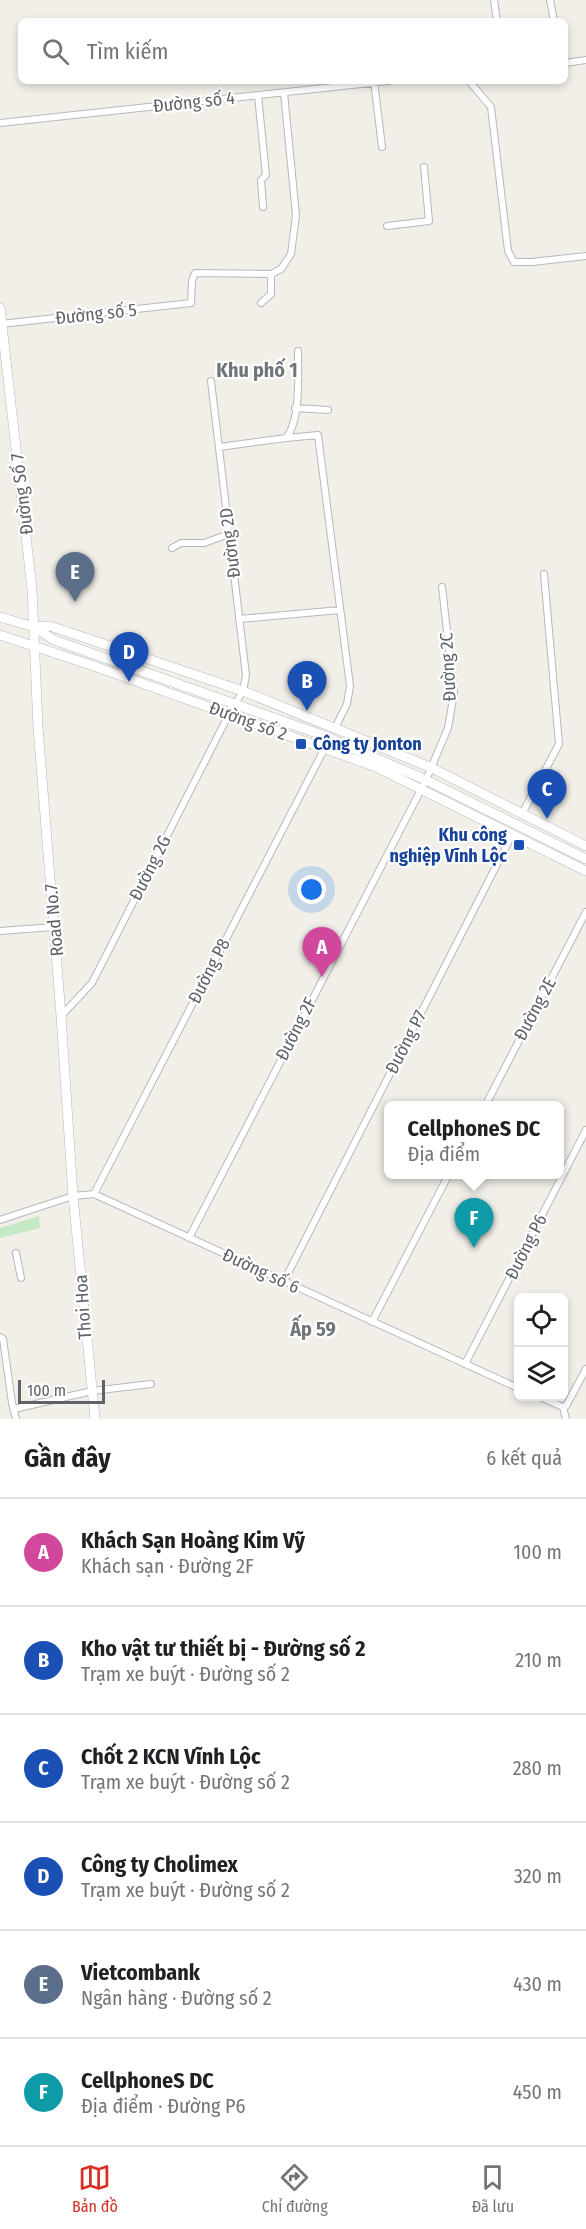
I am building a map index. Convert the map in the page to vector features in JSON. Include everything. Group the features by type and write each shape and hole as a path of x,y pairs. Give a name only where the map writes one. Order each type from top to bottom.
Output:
{"main road":[{"name":"Đường Số 7","path":"0,308 25,521 34,645"},
{"name":"Đường số 2","path":"0,617 34,627 54,640 330,738 426,780 586,859"},
{"name":"Đường số 2","path":"34,627 50,626 243,691 432,768 586,846"},
{"name":"Đường số 2","path":"0,635 34,645 376,767 586,871"},
{"path":"34,645 54,640"},
{"name":"Road No.7","path":"34,645 38,728 73,1196"},
{"name":"Thoi Hoa","path":"73,1196 88,1369 95,1419"}],"street":[{"path":"494,0 497,18"},
{"path":"550,0 553,18"},
{"path":"568,63 586,60"},
{"name":"Đường số 4","path":"0,123 352,84"},
{"path":"374,84 382,147"},
{"path":"472,84 491,107 508,251 514,262 586,256"},
{"path":"261,303 271,294 271,274 281,269 291,254 296,215 284,93"},
{"path":"258,96 266,175 261,180 263,207"},
{"path":"387,225 429,221 424,167"},
{"name":"Đường số 5","path":"1,324 191,303 192,281 195,273 271,274"},
{"path":"286,438 291,431 298,399 298,351"},
{"name":"Đường 2D","path":"211,381 246,675 243,691 236,703"},
{"path":"295,408 328,410"},
{"path":"219,447 318,435 350,686 347,704 335,728"},
{"path":"172,548 181,543 204,543 229,534"},
{"path":"522,814 559,744 544,573"},
{"name":"Đường 2C","path":"426,780 448,728 454,693 442,586"},
{"path":"239,619 340,610"},
{"name":"Đường 2G","path":"61,1016 92,983 236,703"},
{"name":"Đường P8","path":"94,1194 330,738"},
{"name":"Đường 2F","path":"189,1238 426,780"},
{"name":"Đường P7","path":"284,1281 512,835"},
{"name":"Đường 2E","path":"488,1101 586,912"},
{"path":"0,932 54,927"},
{"name":"Đường P6","path":"564,1173 586,1130"},
{"path":"372,1322 446,1179"},
{"name":"Đường P6","path":"465,1364 561,1179"},
{"path":"0,1220 73,1196 94,1194"},
{"name":"Đường số 6","path":"94,1194 514,1386"},
{"path":"16,1252 21,1278"},
{"path":"0,1337 3,1339 16,1419"},
{"path":"562,1407 566,1406 586,1369"},
{"path":"14,1409 92,1391 151,1384"},
{"path":"549,1401 562,1407 566,1419"}],"green space":[{"path":"39,1216 40,1228 0,1238 0,1228"}],"place":[{"name":"Vietcombank","path":"75,602"},
{"name":"Công ty Cholimex","path":"129,682"},
{"name":"Kho vật tư thiết bị - Đường số 2","path":"307,711"},
{"name":"Công ty Jonton","path":"301,744"},
{"name":"Chốt 2 KCN Vĩnh Lộc","path":"547,819"},
{"name":"Khu công nghiệp Vĩnh Lộc","path":"519,845"},
{"name":"Khách Sạn Hoàng Kim Vỹ","path":"322,977"},
{"name":"CellphoneS DC","path":"474,1248"}],"district":[{"name":"Khu phố 1","path":"257,370"},
{"name":"Ấp 59","path":"313,1329"}]}
